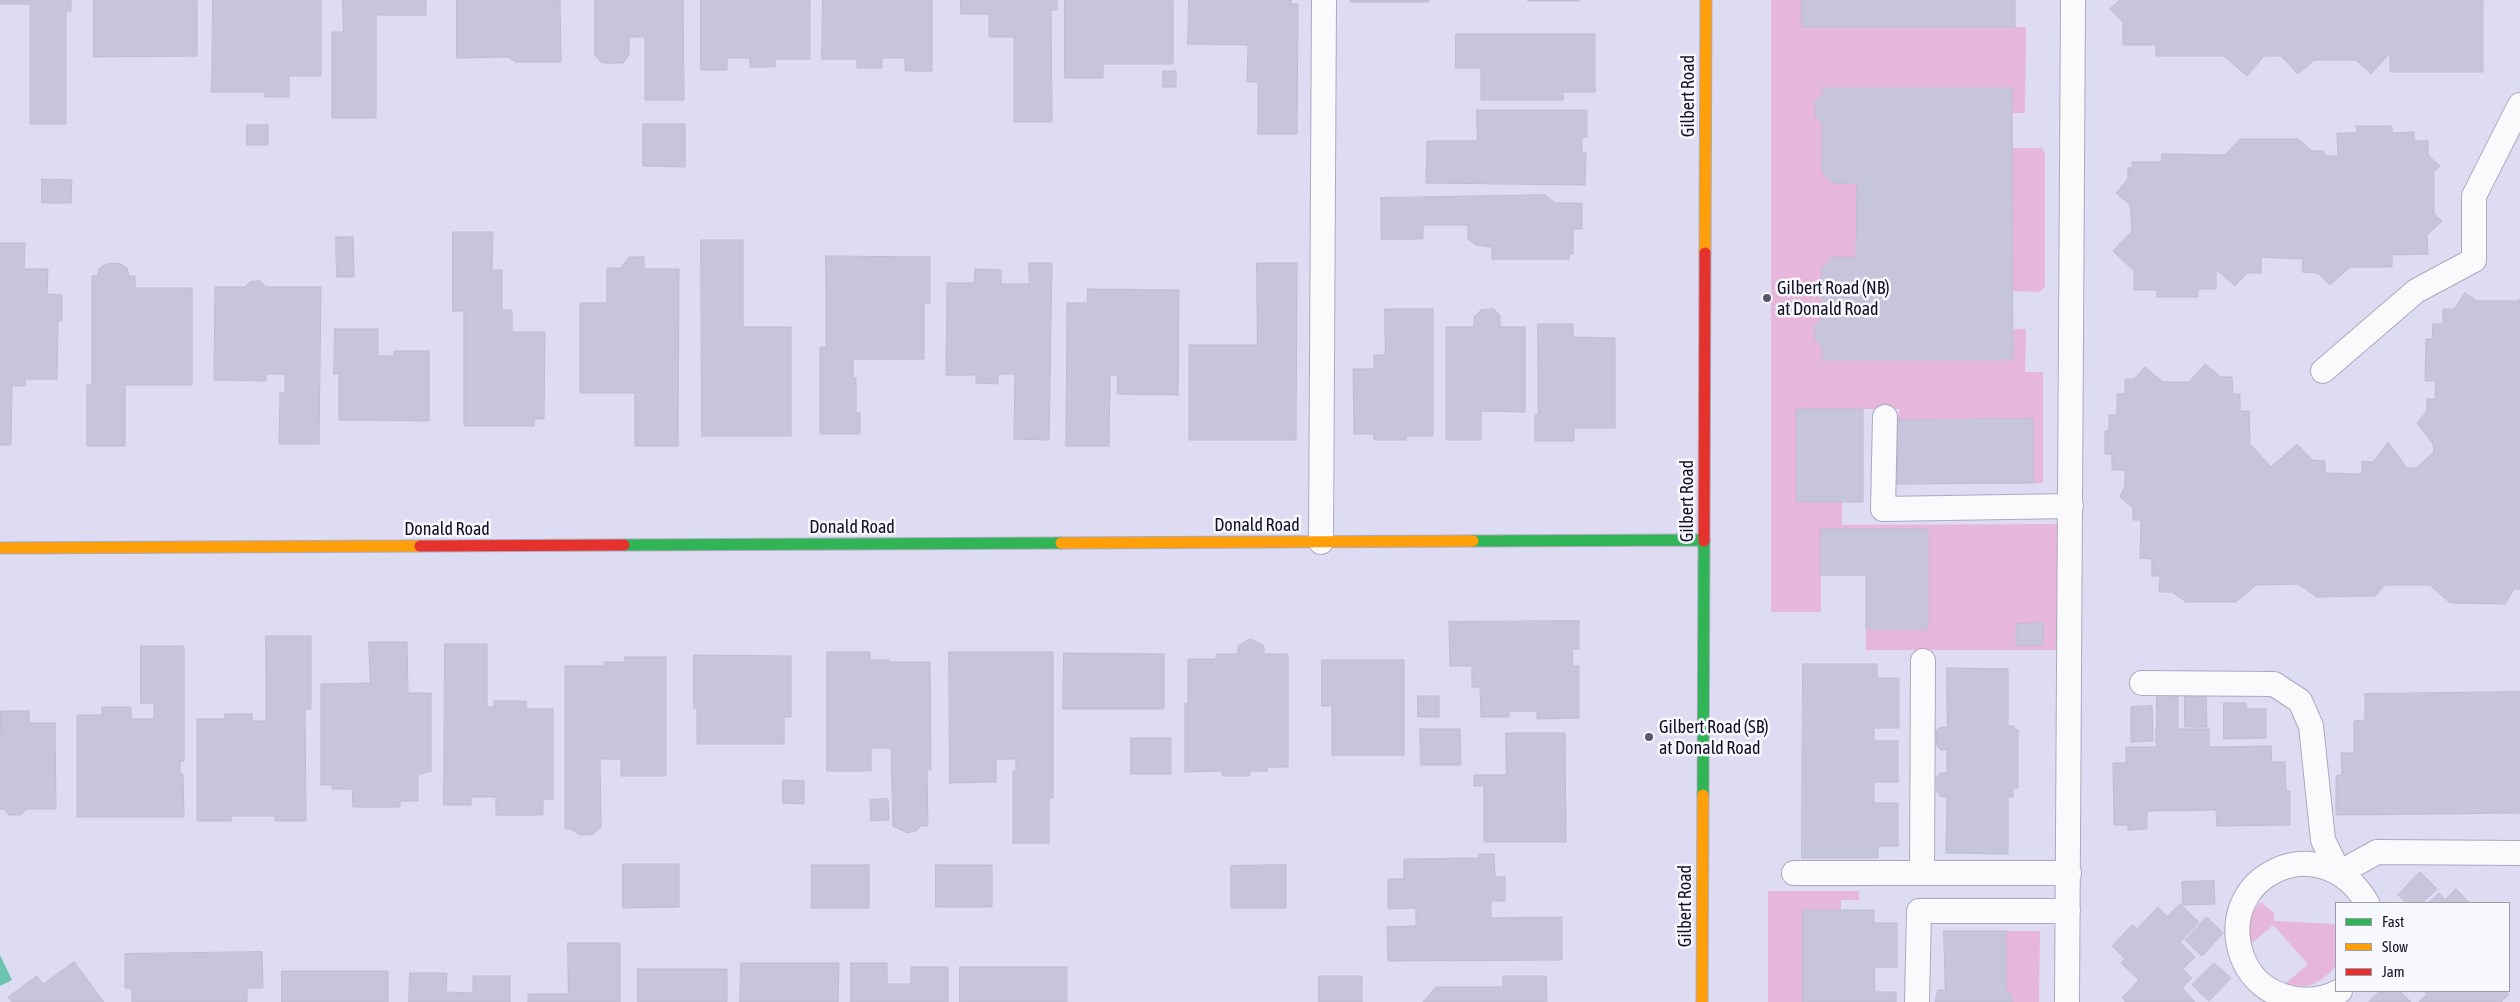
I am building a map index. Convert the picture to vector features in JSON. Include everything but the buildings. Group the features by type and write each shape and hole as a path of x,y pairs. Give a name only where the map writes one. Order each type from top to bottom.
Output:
{"street":[{"name":"Gilbert Road","path":"1702,1002 1706,0"},
{"name":"Donald Road","path":"0,548 1704,540"}],"lane":[{"path":"1321,542 1324,0"},
{"path":"2067,1002 2073,0"},
{"path":"2323,371 2416,291 2474,260 2474,196 2520,105"},
{"path":"1885,416 1883,509 2071,506"},
{"path":"1922,873 1923,661"},
{"path":"2142,683 2274,684 2300,701 2311,726 2322,840 2339,873"},
{"path":"2339,873 2377,852 2520,854"},
{"path":"2338,992 2331,996 2310,1000 2288,998 2269,990 2253,976 2238,944 2237,926 2241,909 2249,893 2261,880 2276,870 2292,865 2310,863 2339,873 2359,889 2366,902"},
{"path":"1794,873 2069,873"},
{"path":"1917,1002 1919,911 2068,911"}],"shaded area":[{"path":"1771,0 1802,0 1802,27 2026,27 2025,113 2012,113 2012,88 1822,88 1822,96 1815,102 1815,117 1822,122 1822,172 1833,183 1857,184 1856,258 1833,257 1822,268 1822,319 1815,340 1822,347 2013,360 2013,329 2026,329 2025,372 2043,372 2043,483 2033,483 2032,419 1897,420 1900,409 1797,409 1797,501 1842,502 1842,525 2057,524 2057,650 1866,650 1866,629 1928,629 1927,529 1821,529 1821,612 1771,612"},
{"path":"2012,148 2042,148 2045,154 2045,287 2039,292 2012,291"},
{"path":"1768,891 1859,891 1859,900 1841,900 1841,910 1803,910 1803,1002 1768,1002"},
{"path":"2261,902 2274,913 2274,921 2335,924 2335,967 2314,984 2293,986 2285,984 2308,964 2273,925 2250,945 2245,921"},
{"path":"2006,931 2040,931 2039,1002 2012,1002 2010,993 2006,992"},
{"path":"0,955 12,980 0,986"}],"traffic: fast":[{"path":"1473,541 1704,540"},
{"path":"1703,795 1704,541"},
{"path":"624,545 1061,543"}],"traffic: slow":[{"path":"1705,253 1706,0"},
{"path":"1061,543 1473,541"},
{"path":"0,548 420,546"},
{"path":"1702,1002 1703,795"}],"traffic: jam":[{"path":"1704,541 1705,253"},
{"path":"420,546 624,545"}],"place":[{"name":"Gilbert Road (NB) at Donald Road","path":"1767,298"},
{"name":"Gilbert Road (SB) at Donald Road","path":"1649,737"}]}
